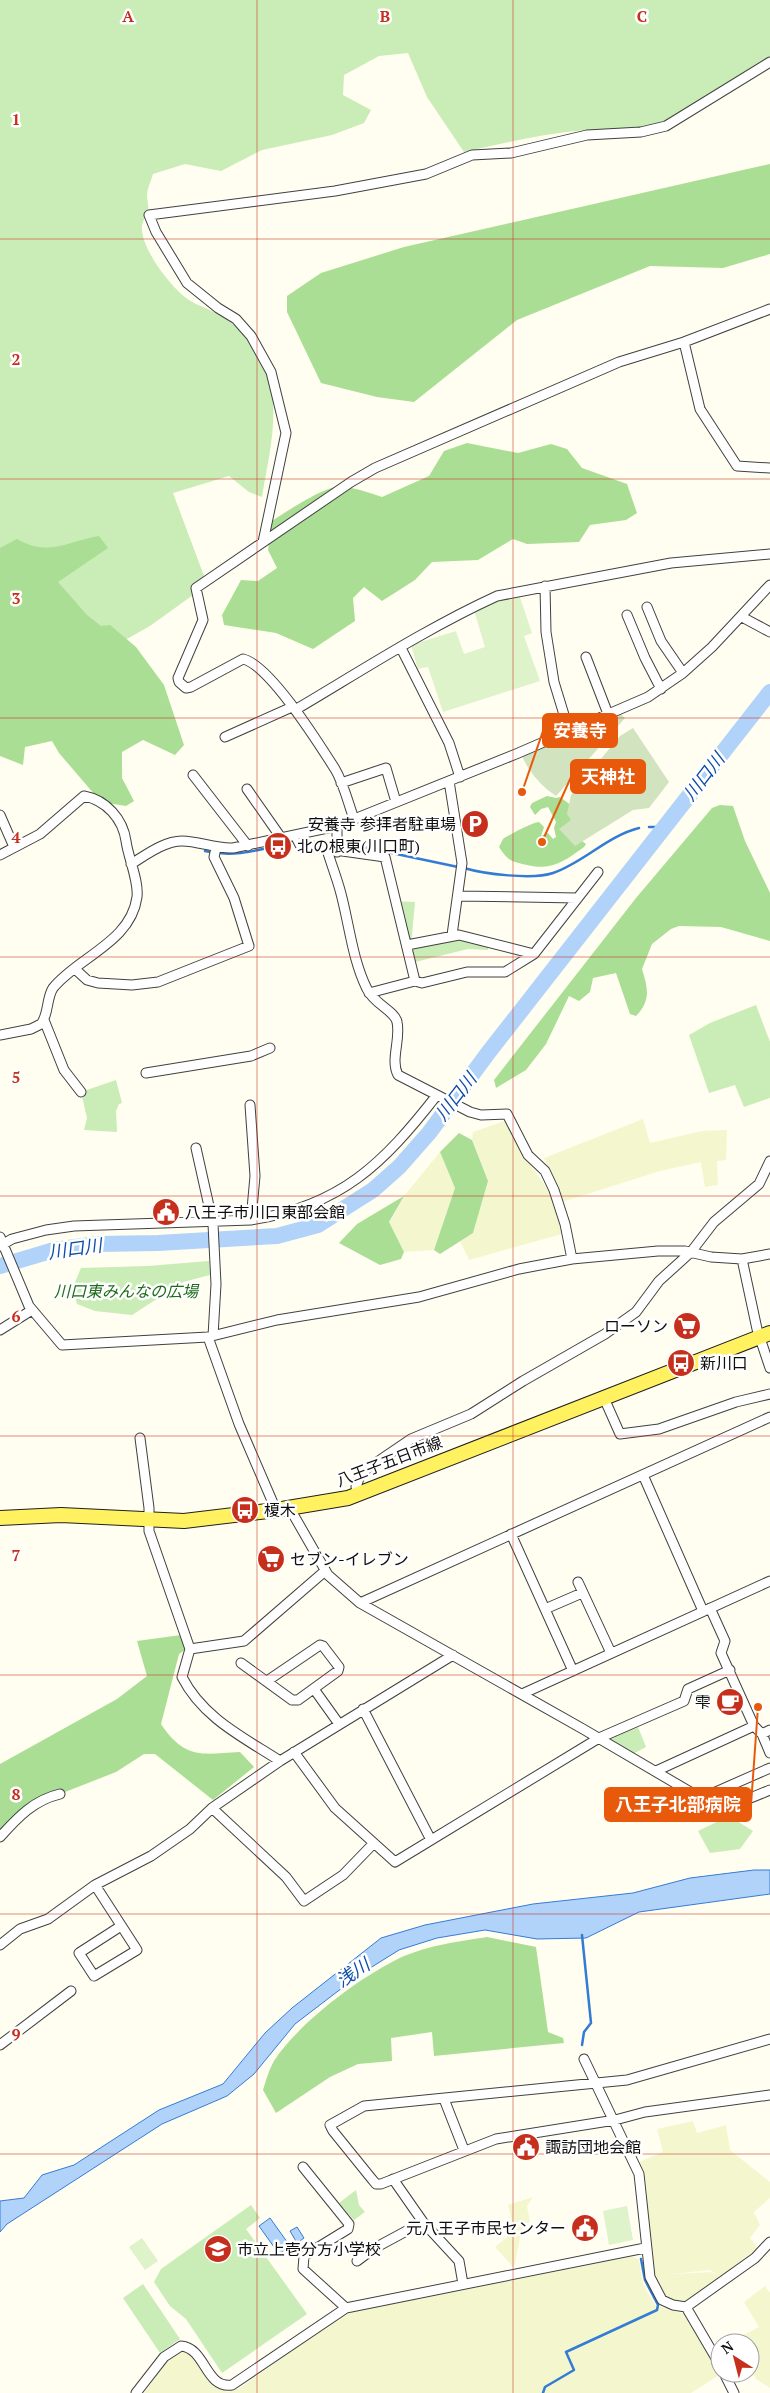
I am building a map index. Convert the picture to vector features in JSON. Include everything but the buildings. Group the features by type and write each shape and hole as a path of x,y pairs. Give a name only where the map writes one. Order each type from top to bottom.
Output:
{"main road":[{"name":"八王子五日市線","path":"0,1518 61,1515 184,1521 336,1501 359,1494 765,1335"}],"street":[{"path":"263,542 286,433 272,372 251,336 236,319 218,308 187,283 160,238 150,216 335,191 426,174 472,156 511,153 587,135 640,132 666,126 770,62"},
{"path":"354,819 336,770 294,708 275,684 247,660 243,659 191,687 182,686 178,678 203,620 196,588 351,482 375,468 619,362 684,342 770,308"},
{"path":"684,342 700,409 737,466 770,468"},
{"path":"225,737 294,708 473,607 497,596 671,563 770,554"},
{"path":"131,864 166,845 177,842 186,841 215,852 296,837 338,826 608,714 661,689 683,673 742,616 770,585"},
{"path":"545,586 546,632 554,682 569,731"},
{"path":"647,607 662,641 683,673"},
{"path":"627,616 661,689"},
{"path":"742,616 770,632"},
{"path":"401,648 449,743 460,777"},
{"path":"586,657 608,714"},
{"path":"341,783 386,768 396,802"},
{"path":"193,775 248,846"},
{"path":"449,781 461,868 452,935"},
{"path":"247,789 282,839"},
{"path":"0,855 40,834 84,796 102,804 118,818 124,831 137,896 125,923 117,935 52,990 44,1020 64,1070 81,1092"},
{"path":"0,815 14,847"},
{"path":"337,848 338,826"},
{"path":"296,837 300,845 326,850 337,848 385,857 415,981"},
{"path":"326,850 369,993 376,1003 392,1014 397,1021 395,1067 398,1075 404,1080 467,1110 481,1115 507,1114 528,1155 545,1171 554,1190 572,1260"},
{"path":"75,969 87,980 98,983 132,985 158,982 249,946 234,898 215,852"},
{"path":"369,993 415,981 422,983 467,972 505,972 534,954 598,872"},
{"path":"458,896 577,898"},
{"path":"407,945 452,935 534,954"},
{"path":"0,1035 31,1029 44,1020"},
{"path":"146,1073 242,1058 270,1048"},
{"path":"438,1095 394,1148 354,1181 328,1196 301,1207 269,1217 250,1220 67,1227 2,1244 32,1310 62,1345 210,1336 277,1320 419,1296 519,1269 632,1252 691,1252 742,1259 770,1254"},
{"path":"250,1105 255,1176 250,1220"},
{"path":"196,1148 213,1222 216,1284 210,1336 233,1409 282,1509 332,1580 360,1603 599,1738 721,1810 770,1790"},
{"path":"359,1494 356,1487 361,1473 411,1439 471,1414 523,1381 605,1334 636,1312 659,1281 691,1252 714,1222 759,1184 770,1161"},
{"path":"742,1259 765,1335 770,1368"},
{"path":"0,1330 32,1310"},
{"path":"604,1398 620,1434 666,1427 736,1402 770,1394"},
{"path":"360,1603 770,1418"},
{"path":"140,1438 149,1531 190,1649 182,1677 203,1708 218,1722 280,1761"},
{"path":"643,1475 706,1610 725,1641 721,1653 754,1726 766,1732 770,1753"},
{"path":"510,1534 573,1671"},
{"path":"190,1649 244,1641 325,1571"},
{"path":"522,1694 770,1581"},
{"path":"578,1582 611,1653"},
{"path":"545,1610 582,1593"},
{"path":"241,1663 292,1700 298,1700 338,1671 339,1668 320,1644 267,1681"},
{"path":"0,1945 20,1929 48,1919 95,1885 151,1856 190,1829 212,1808 280,1761 453,1655"},
{"path":"294,1752 335,1808 395,1862 599,1738 684,1701 688,1689 730,1670"},
{"path":"314,1689 339,1724"},
{"path":"363,1709 431,1840"},
{"path":"656,1771 754,1726"},
{"path":"702,1798 770,1768"},
{"path":"0,1837 27,1810 44,1798 60,1794"},
{"path":"212,1808 286,1878 304,1901 343,1875 373,1844"},
{"path":"95,1885 137,1950 94,1976 79,1953 121,1926"},
{"path":"0,2045 70,1991"},
{"path":"770,2039 627,2080 364,2106 330,2125 376,2184 496,2139 615,2120 645,2112 770,2094"},
{"path":"584,2058 639,2174 643,2195 645,2248 650,2277 662,2300 673,2305 686,2307 754,2258 770,2242"},
{"path":"444,2099 464,2150"},
{"path":"303,2167 349,2224 348,2229 304,2256 303,2269 346,2308"},
{"path":"393,2179 423,2222 459,2261 463,2284"},
{"path":"357,2261 373,2249 423,2222"},
{"path":"136,2393 164,2357 181,2346 192,2349 217,2383 226,2386 237,2384 346,2308 645,2248"},
{"path":"686,2307 710,2348"}],"green space":[{"path":"0,0 770,0 770,60 663,126 644,129 586,130 555,133 464,152 427,97 408,53 379,56 344,75 343,95 371,110 364,123 332,135 262,150 221,171 185,164 153,174 147,193 148,211 142,225 142,234 151,255 158,267 182,295 230,322 253,347 266,370 271,385 273,401 272,433 262,497 249,492 229,476 173,493 204,576 193,595 150,626 109,649 0,573"},
{"path":"770,164 770,254 723,268 650,266 517,320 414,402 377,397 321,383 287,312 287,296 321,273 404,247"},
{"path":"467,443 518,453 551,444 567,449 582,468 627,484 637,513 626,520 590,525 579,542 527,544 513,539 478,560 432,562 415,580 382,601 364,587 353,598 355,621 313,649 276,633 224,625 222,615 241,580 258,581 277,568 268,550 272,521 304,501 331,488 354,488 382,497 429,476 444,451"},
{"path":"99,536 108,548 58,582 87,615 101,626 110,625 136,647 164,685 184,745 175,755 143,740 122,752 122,778 134,801 126,806 101,802 59,753 52,741 25,747 23,765 0,756 0,548 17,539 28,544 48,548"},
{"path":"518,591 532,633 524,636 540,681 443,712 428,667 418,669 411,645 456,631 464,654 485,647 473,607"},
{"path":"620,713 625,718 556,796 545,788 528,768 522,756"},
{"path":"633,728 669,782 649,808 633,810 575,846 559,829 571,820 567,814 571,795 620,736"},
{"path":"547,796 560,797 572,806 582,841 586,844 570,857 551,866 536,867 511,860 505,856 499,847 503,839 521,829 539,822 544,827 541,836 548,833 553,839 556,837 554,828 556,822 548,807 541,809 535,815 530,807 532,803"},
{"path":"720,805 733,806 745,841 770,893 770,941 721,927 679,926 671,929 652,944 642,969 647,988 646,999 636,1016 630,1014 616,973 593,978 590,992 579,1001 569,996 546,1044 526,1070 496,1088 494,1080 636,898 712,808"},
{"path":"395,901 415,902 411,944 452,935 489,942 488,950 468,949 411,963"},
{"path":"756,1005 770,1042 770,1098 744,1107 735,1085 709,1093 689,1035 710,1023"},
{"path":"116,1080 122,1103 119,1104 116,1111 117,1132 84,1130 87,1118 81,1092"},
{"path":"643,1119 650,1143 702,1131 727,1130 726,1160 717,1161 718,1185 705,1187 701,1162 660,1171 562,1202 544,1158"},
{"path":"507,1120 527,1160 551,1194 562,1234 469,1260 460,1241 473,1233 488,1181 472,1140 473,1132"},
{"path":"459,1133 472,1140 488,1181 473,1233 440,1254 434,1250 455,1188 440,1152"},
{"path":"440,1152 455,1188 434,1250 404,1252 389,1223 404,1196"},
{"path":"404,1196 389,1222 404,1252 401,1259 380,1265 339,1243 357,1224"},
{"name":"川口東みんなの広場","path":"209,1261 210,1275 183,1282 132,1315 95,1311 77,1304 73,1287 81,1268 148,1266"},
{"path":"181,1635 185,1650 179,1654 161,1724 178,1744 187,1749 205,1754 240,1752 254,1767 213,1800 155,1754 144,1754 116,1772 60,1794 44,1798 0,1837 0,1764 117,1699 147,1676 137,1641"},
{"path":"632,1723 634,1729 638,1727 646,1747 629,1756 599,1738"},
{"path":"729,1816 753,1831 740,1849 710,1853 698,1831"},
{"path":"487,1937 536,1947 548,2032 563,2038 564,2043 434,2056 432,2032 391,2038 392,2061 358,2064 330,2077 276,2113 263,2090 272,2064 284,2047 312,2018 362,1980 394,1961 439,1945"},
{"path":"693,2121 697,2133 726,2125 730,2150 770,2182 770,2198 754,2212 760,2225 750,2238 759,2250 723,2278 710,2270 654,2276 647,2226 647,2194 644,2172 639,2162 663,2152 657,2129"},
{"path":"356,2190 359,2205 365,2212 354,2220 339,2203"},
{"path":"533,2197 527,2206 530,2222 525,2224 521,2233 514,2268 495,2247 511,2234 513,2226 508,2205"},
{"path":"251,2205 260,2218 246,2229 307,2314 222,2373 186,2319 170,2306 154,2282 161,2269"},
{"path":"627,2206 633,2240 609,2245 603,2211"},
{"path":"142,2238 158,2261 145,2270 129,2247"},
{"path":"633,2256 639,2260 643,2284 655,2305 684,2314 710,2356 710,2381 691,2393 144,2393 167,2361 182,2350 192,2355 206,2378 216,2387 228,2392 240,2388 339,2317 352,2312"},
{"path":"710,2272 719,2275 721,2279 687,2302 674,2302 666,2298 654,2277 658,2275"},
{"path":"143,2284 180,2339 160,2353 123,2298"},
{"path":"765,2286 770,2293 770,2388 760,2382 760,2333 748,2333 759,2327 744,2302"}],"water":[{"name":"浅川","path":"754,1870 770,1870 770,1894 639,1912 586,1938 537,1939 485,1930 437,1938 399,1950 359,1975 295,2024 254,2074 227,2096 162,2124 7,2224 0,2232 0,2201 24,2198 42,2175 74,2165 159,2110 223,2084 265,2033 292,2008 381,1938 425,1925 533,1904 633,1893 690,1878"},
{"path":"270,2218 290,2246 279,2254 259,2226"},
{"path":"297,2227 304,2238 297,2243 290,2231"}],"waterway":[{"name":"川口川","path":"0,1266 54,1250 97,1244 158,1243 277,1236 318,1225 373,1190 399,1167 429,1133 488,1053 770,692"},
{"path":"649,827 667,827"},
{"path":"464,868 508,875 533,876 553,873 575,863 616,837 639,828"},
{"path":"305,841 368,848 458,867"},
{"path":"205,851 232,854 276,846"},
{"path":"582,1935 591,2023 584,2032 582,2045"},
{"path":"543,2393 545,2387 574,2370 566,2352 657,2310 658,2305 645,2280 641,2259"}],"place":[{"name":"安養寺","path":"522,792"},
{"name":"安養寺 参拝者駐車場","path":"475,824"},
{"name":"天神社","path":"542,842"},
{"name":"北の根東(川口町)","path":"278,846"},
{"name":"八王子市川口東部会館","path":"166,1212"},
{"name":"ローソン","path":"687,1326"},
{"name":"新川口","path":"681,1363"},
{"name":"榎木","path":"245,1510"},
{"name":"セブン-イレブン","path":"271,1559"},
{"name":"雫","path":"730,1702"},
{"name":"八王子北部病院","path":"758,1707"},
{"name":"諏訪団地会館","path":"526,2147"},
{"name":"元八王子市民センター","path":"585,2228"},
{"name":"市立上壱分方小学校","path":"218,2249"}]}
